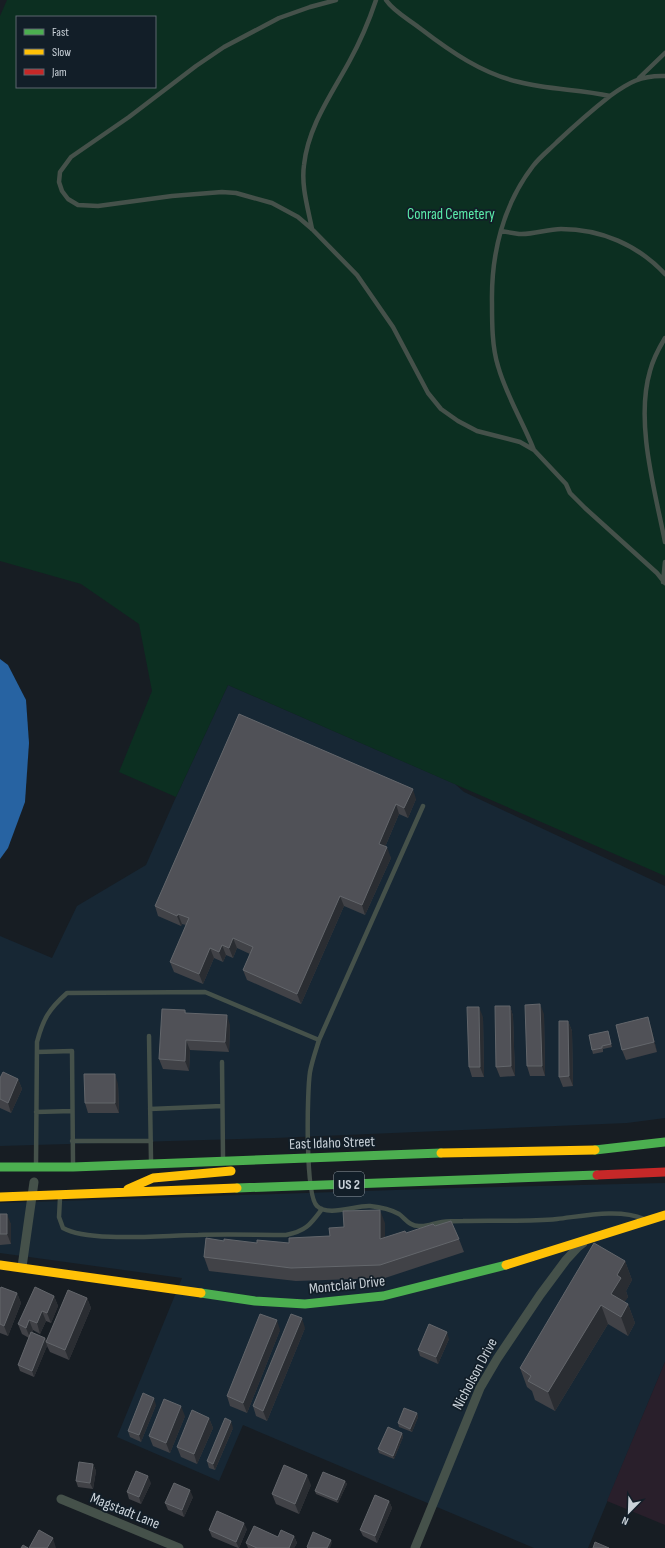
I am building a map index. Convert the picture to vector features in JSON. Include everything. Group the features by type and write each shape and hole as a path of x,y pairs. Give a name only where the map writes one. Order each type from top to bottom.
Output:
{"main road":[{"name":"East Idaho Street","path":"0,1168 73,1167 466,1152 584,1151 665,1142"},
{"path":"258,1169 281,1167 309,1158"},
{"path":"0,1175 23,1175 36,1168"},
{"path":"117,1193 153,1178 243,1170"},
{"name":"US 2","path":"0,1197 32,1197 665,1172"},
{"name":"Montclair Drive","path":"0,1265 256,1301 305,1304 383,1296 512,1264 558,1250 594,1236 649,1221 665,1215"}],"street":[{"path":"22,1267 34,1182"},
{"name":"Nicholson Drive","path":"415,1548 480,1388 497,1359 540,1295 578,1247 594,1236"},
{"name":"Magstadt Lane","path":"61,1499 179,1548"}],"lane":[{"path":"336,0 279,18 224,47 71,157 66,162 59,177 62,191 68,199 78,205 85,206 98,206 199,193 236,193 280,207 298,217 312,229 357,275 393,327 428,393 441,410 477,431 520,442 534,450 566,484 570,493 657,573 664,582"},
{"path":"312,229 303,179 308,144 327,99 350,61 376,0"},
{"path":"386,0 395,10 447,48 493,74 519,82 544,87 592,92 610,96"},
{"path":"637,80 665,53"},
{"path":"534,450 498,366 492,313 492,280 494,259 500,231 517,190 533,166 582,118 627,84 652,76 665,76"},
{"path":"500,231 520,234 562,229 600,235 621,241 640,251 657,265 665,274"},
{"path":"665,338 655,356 650,371 644,407 650,462 665,542"},
{"path":"664,582 665,562"},
{"path":"422,806 319,1040 310,1071 308,1096 309,1158 313,1201 317,1207 338,1210 369,1206 387,1209 400,1215 408,1223 417,1226 443,1222 534,1221 611,1214 624,1214 640,1217 649,1221"},
{"path":"34,1182 36,1168 37,1042 42,1024 54,1004 67,993 206,992 319,1040"},
{"path":"149,1036 151,1164"},
{"path":"37,1052 72,1051 73,1167"},
{"path":"222,1062 223,1161"},
{"path":"150,1109 222,1106"},
{"path":"36,1112 72,1111"},
{"path":"72,1141 151,1141"},
{"path":"60,1195 60,1217 63,1228 70,1232 114,1236 286,1235 299,1232 308,1227 322,1208"}],"shaded area":[{"path":"228,685 455,784 464,792 665,886 665,1118 627,1123 275,1138 0,1146 0,936 52,958 77,906 146,865"},
{"path":"665,1183 665,1362 588,1548 534,1548 243,1425 219,1481 117,1437 182,1278 0,1253 0,1203 455,1188"},
{"path":"665,1362 665,1525 607,1501"}],"green space":[{"name":"Conrad Cemetery","path":"7,0 665,0 665,876 228,685 176,797 119,772 152,691 139,624 81,584 0,561 0,16"}],"water":[{"path":"0,659 8,665 26,700 29,743 25,802 8,848 0,859"}],"building":[{"path":"239,714 413,789 404,808 396,804 379,844 387,847 362,905 340,896 297,994 243,970 253,947 233,938 229,948 222,945 219,952 210,948 199,974 170,962 189,918 178,914 177,916 155,906"},
{"path":"540,1004 542,1066 527,1066 525,1005"},
{"path":"495,1006 510,1006 511,1066 496,1067"},
{"path":"467,1007 479,1007 480,1067 469,1067"},
{"path":"162,1009 185,1010 185,1013 227,1015 225,1042 186,1040 185,1061 159,1059"},
{"path":"648,1017 654,1042 622,1050 616,1025"},
{"path":"559,1021 568,1021 569,1076 559,1077"},
{"path":"608,1031 611,1044 592,1050 589,1035"},
{"path":"3,1072 18,1079 8,1103 0,1099 0,1078"},
{"path":"84,1074 115,1074 115,1103 85,1103"},
{"path":"380,1210 380,1239 405,1231 406,1233 433,1224 435,1226 451,1221 459,1239 380,1265 291,1268 204,1257 206,1238 224,1241 224,1239 257,1243 257,1240 289,1243 289,1238 330,1236 329,1228 344,1227 343,1211"},
{"path":"0,1214 7,1214 7,1234 0,1234"},
{"path":"594,1243 625,1261 617,1275 621,1278 611,1294 628,1304 621,1317 601,1305 548,1392 528,1381 531,1376 520,1368"},
{"path":"1,1287 17,1293 4,1326 0,1324"},
{"path":"35,1287 54,1296 47,1313 42,1311 37,1323 29,1320 26,1328 18,1324"},
{"path":"68,1290 87,1298 65,1350 46,1342"},
{"path":"260,1314 277,1320 243,1403 227,1396"},
{"path":"291,1314 302,1318 263,1411 253,1406"},
{"path":"429,1324 447,1332 436,1357 418,1350"},
{"path":"31,1332 45,1338 32,1371 18,1365"},
{"path":"143,1393 154,1398 139,1435 128,1431"},
{"path":"164,1399 181,1406 166,1443 149,1436"},
{"path":"404,1408 417,1413 410,1429 398,1423"},
{"path":"192,1410 209,1418 194,1454 177,1447"},
{"path":"225,1418 231,1421 213,1464 207,1461"},
{"path":"388,1427 402,1433 393,1456 378,1449"},
{"path":"79,1462 93,1464 90,1483 76,1481"},
{"path":"284,1465 307,1475 295,1504 272,1494"},
{"path":"136,1471 148,1476 139,1497 127,1492"},
{"path":"323,1472 345,1481 337,1500 315,1491"},
{"path":"174,1483 190,1490 182,1510 165,1503"},
{"path":"375,1495 389,1501 375,1536 360,1530"},
{"path":"217,1511 244,1523 236,1542 209,1530"},
{"path":"254,1526 278,1537 281,1530 294,1536 289,1548 257,1548 246,1543"},
{"path":"39,1530 53,1538 47,1548 29,1548"},
{"path":"313,1532 331,1540 327,1548 307,1547"},
{"path":"595,1542 609,1548 593,1548"},
{"path":"23,1545 28,1548 21,1548"}],"traffic: fast":[{"path":"595,1150 665,1142"},
{"path":"0,1167 73,1167 441,1153"},
{"path":"237,1188 597,1175"},
{"path":"201,1293 255,1301 305,1304 383,1296 506,1265"}],"traffic: slow":[{"path":"441,1153 595,1150"},
{"path":"128,1189 153,1178 231,1171"},
{"path":"0,1197 237,1188"},
{"path":"506,1265 665,1215"},
{"path":"0,1265 201,1293"}],"traffic: jam":[{"path":"597,1175 665,1172"}]}
